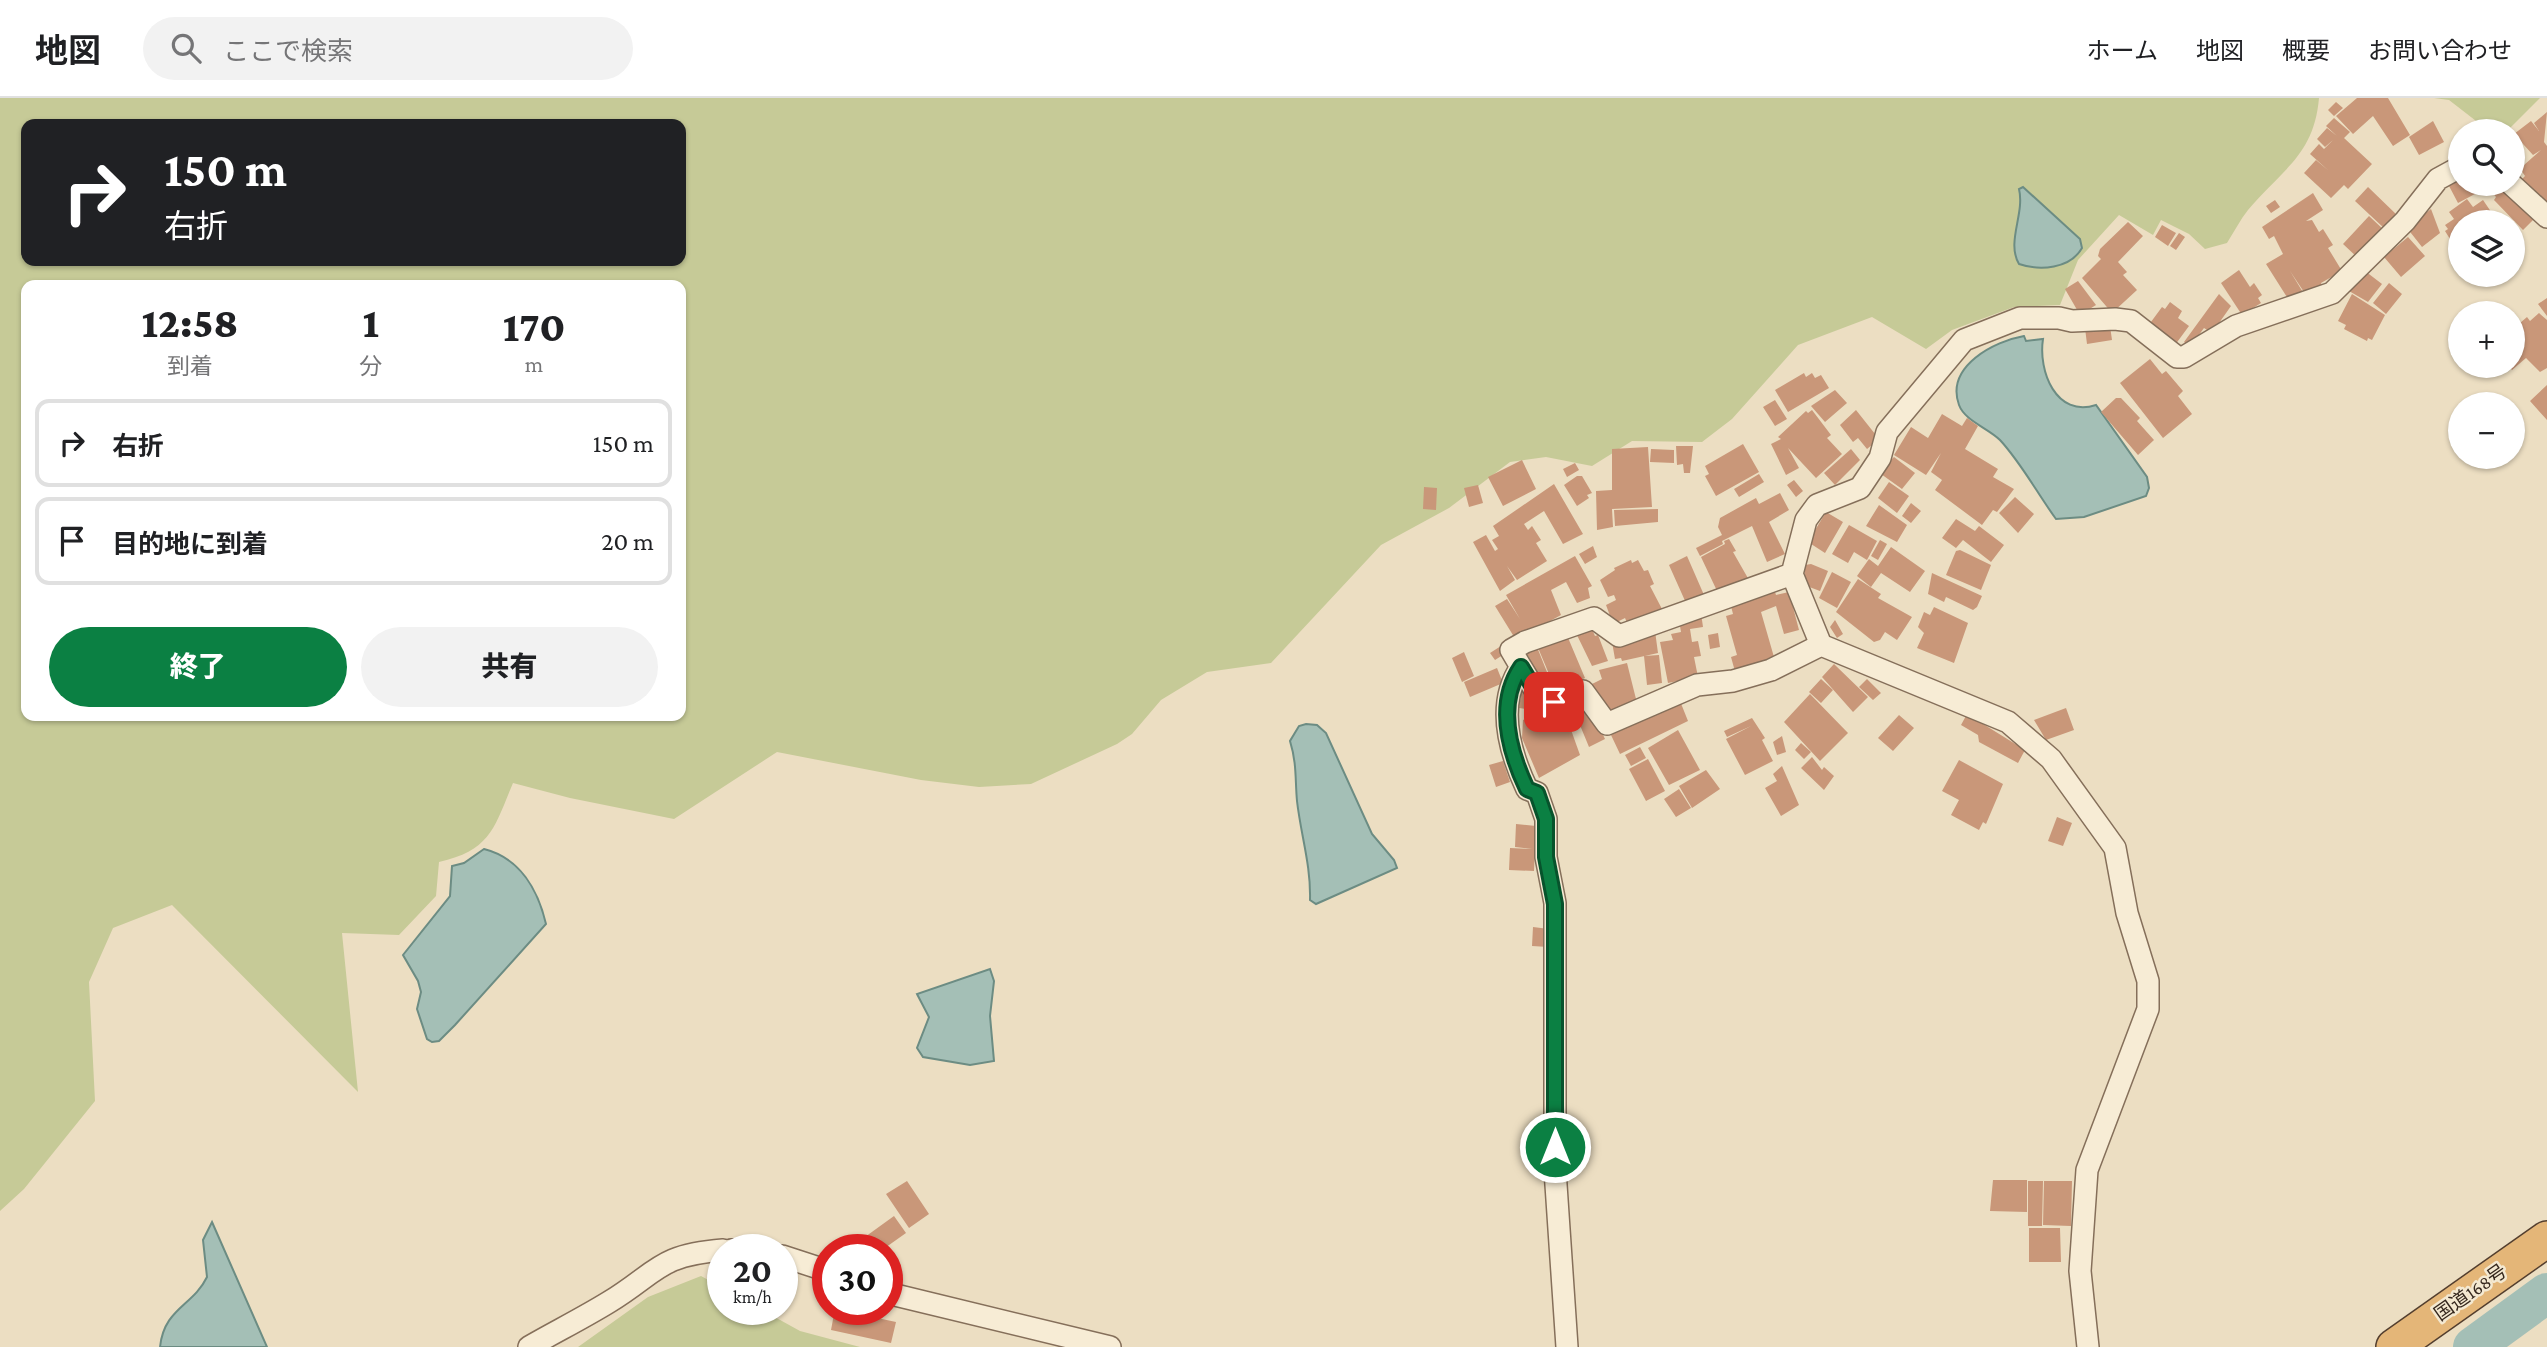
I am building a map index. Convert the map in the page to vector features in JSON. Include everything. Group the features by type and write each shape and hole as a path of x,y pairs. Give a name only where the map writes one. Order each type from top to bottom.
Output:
{"highway":[{"name":"国道168号","path":"2395,1347 2547,1239"}],"street":[{"path":"2088,1347 2081,1271 2087,1170 2150,996 2140,951 2127,913 2115,848 2052,759 2008,722 1821,645 1792,574 1806,520 1817,505 1860,488 1880,458 1888,432 1964,340 2020,318 2059,318 2072,321 2115,319 2131,321 2177,357 2184,357 2236,326 2332,293 2405,221 2438,178 2448,173"},
{"path":"2524,196 2547,217"},
{"path":"1792,574 1619,636 1594,618 1525,642 1511,650 1538,695 1554,702 1583,691 1607,724 1697,685 1733,681 1771,670 1821,645"},
{"path":"1521,667 1509,684 1509,740 1515,764 1527,789 1537,793 1546,819 1546,857 1555,904 1555,1170 1567,1347"},
{"path":"528,1347 610,1301 653,1269 677,1256 707,1252"},
{"path":"903,1297 1110,1347"}],"green space":[{"path":"0,98 2319,98 2316,118 2303,148 2248,210 2227,243 2205,249 2189,234 2161,220 2153,235 2119,215 2078,260 2060,305 2014,307 1952,330 1926,349 1872,317 1798,345 1732,419 1702,442 1632,441 1592,466 1546,457 1510,462 1449,508 1381,545 1271,663 1207,672 1161,700 1132,734 1117,744 1031,784 979,787 921,780 777,752 674,819 570,798 513,783 495,825 480,844 470,851 439,862 436,896 399,935 342,933 358,1092 172,905 113,928 89,982 95,1101 24,1189 0,1211"},
{"path":"2434,98 2540,98 2519,119 2474,119 2449,100"},
{"path":"701,1276 707,1279 707,1325 789,1325 800,1331 860,1347 578,1347 648,1297"}],"water":[{"path":"2023,187 2080,239 2082,248 2077,255 2062,264 2045,268 2019,264 2014,247 2020,208 2019,189"},
{"path":"2024,336 2026,341 2043,339 2042,352 2047,377 2060,398 2070,405 2096,405 2147,477 2149,488 2146,496 2084,517 2056,519 2008,449 1962,411 1957,391 1959,378 1966,367 1975,358 2000,343"},
{"path":"1317,725 1326,733 1372,834 1394,860 1397,868 1316,904 1310,900 1309,875 1290,741 1299,726"},
{"path":"484,849 508,860 526,877 538,899 546,924 455,1025 439,1041 432,1042 427,1039 417,1009 421,992 418,981 403,955 450,896 452,866 464,863"},
{"path":"990,969 994,981 990,1016 994,1061 970,1065 923,1057 917,1048 929,1017 917,994"},
{"path":"212,1222 267,1347 160,1347 167,1324 173,1315 194,1295 207,1277 203,1240"}],"building":[{"path":"2357,98 2388,98 2410,135 2393,146 2373,116 2353,134 2336,116"},
{"path":"2336,102 2343,108 2334,116 2328,110"},
{"path":"2547,112 2544,142 2547,146 2547,205 2525,187 2525,164 2541,150 2533,155 2525,146 2525,126 2531,121 2539,131 2534,123"},
{"path":"2334,118 2350,132 2344,138 2372,164 2348,189 2344,185 2331,198 2304,173 2316,160 2329,171 2310,154 2319,144 2324,149 2333,140 2325,147 2317,139 2327,128 2337,136 2326,126"},
{"path":"2433,121 2444,142 2419,155 2409,137"},
{"path":"2368,187 2398,216 2385,229 2355,201"},
{"path":"2313,193 2323,210 2306,221 2312,220 2319,232 2323,229 2333,245 2328,248 2342,271 2321,283 2323,288 2306,295 2290,271 2304,294 2290,302 2266,264 2283,254 2274,236 2269,239 2262,227"},
{"path":"2454,196 2471,196 2458,203"},
{"path":"2517,196 2537,216 2525,228 2525,210 2504,210 2494,200 2496,197"},
{"path":"2467,199 2473,207 2483,200 2490,210 2452,210"},
{"path":"2275,200 2280,207 2271,213 2266,206"},
{"path":"2431,209 2440,233 2422,247 2407,228"},
{"path":"2369,216 2384,230 2358,258 2343,244"},
{"path":"2128,222 2143,236 2118,262 2127,272 2123,275 2137,290 2112,313 2082,278 2101,259 2098,256 2100,249"},
{"path":"2162,225 2176,233 2168,246 2155,237"},
{"path":"2179,233 2185,237 2176,250 2170,246"},
{"path":"2408,237 2425,256 2401,277 2384,257"},
{"path":"2239,270 2250,287 2254,283 2262,295 2258,298 2261,303 2242,315 2221,283"},
{"path":"2365,271 2382,284 2368,302 2349,291"},
{"path":"2078,281 2096,305 2080,315 2065,289"},
{"path":"2389,283 2402,294 2386,314 2373,303"},
{"path":"2219,294 2231,306 2212,333 2204,328 2190,347 2184,342"},
{"path":"2352,294 2385,315 2372,340 2368,338 2367,341 2344,329 2346,325 2338,321"},
{"path":"2547,298 2547,316 2538,304"},
{"path":"2170,302 2182,311 2178,318 2189,326 2175,345 2148,326 2162,307 2165,309"},
{"path":"2539,313 2547,320 2547,368 2540,372 2525,359 2525,319 2527,317 2530,321"},
{"path":"2110,326 2112,340 2087,344 2085,328"},
{"path":"2150,359 2162,374 2166,371 2183,391 2178,396 2192,414 2163,438 2120,383"},
{"path":"1804,373 1806,377 1812,373 1815,378 1821,375 1829,388 1788,412 1775,390"},
{"path":"2547,385 2547,420 2530,401"},
{"path":"1835,390 1847,403 1825,422 1811,406"},
{"path":"2116,398 2121,398 2140,418 2137,421 2154,440 2138,455 2101,412"},
{"path":"1775,400 1787,419 1775,426 1763,407"},
{"path":"1812,410 1831,435 1827,438 1842,454 1816,478 1788,448 1799,468 1786,475 1771,444 1781,439 1778,437 1806,411 1808,413"},
{"path":"1856,410 1879,439 1867,449 1858,438 1853,442 1840,425"},
{"path":"1942,414 1962,426 1967,418 1978,426 1965,449 1998,469 1993,477 2014,489 1997,512 1993,510 1982,525 1935,490 1942,480 1931,472 1941,453 1926,475 1894,455 1911,427 1928,438"},
{"path":"1743,444 1759,472 1716,496 1705,476 1709,474 1705,466"},
{"path":"1676,446 1693,446 1690,473 1684,473 1683,464 1677,465"},
{"path":"1648,447 1652,507 1612,509 1613,527 1597,530 1596,491 1612,490 1612,449"},
{"path":"1651,449 1674,450 1674,463 1650,462"},
{"path":"1851,449 1860,460 1835,485 1824,473"},
{"path":"1894,457 1915,473 1902,489 1881,474 1887,459 1890,461"},
{"path":"1522,460 1536,489 1503,506 1488,477"},
{"path":"1575,463 1579,470 1567,477 1563,469"},
{"path":"1759,474 1764,482 1739,497 1734,489"},
{"path":"1577,476 1582,476 1592,493 1577,506 1564,485"},
{"path":"1794,480 1803,491 1796,497 1787,485"},
{"path":"1889,482 1909,496 1897,513 1878,498"},
{"path":"1554,484 1583,534 1563,544 1544,511 1524,524 1528,530 1532,526 1541,540 1536,543 1547,561 1517,580 1507,566 1515,580 1500,591 1473,542 1486,535 1495,551 1498,549 1492,540 1499,536 1493,526"},
{"path":"1478,485 1483,503 1469,507 1464,488"},
{"path":"1424,487 1437,488 1436,510 1423,509"},
{"path":"1780,493 1789,510 1769,522 1785,554 1767,562 1752,526 1700,556 1696,548 1722,535 1718,527 1720,518 1756,498 1759,504"},
{"path":"2015,497 2034,514 2018,533 1999,513"},
{"path":"1911,503 1921,511 1911,523 1902,516"},
{"path":"1879,505 1907,525 1897,542 1866,526"},
{"path":"1658,509 1658,522 1615,526 1614,510"},
{"path":"1826,512 1843,522 1825,553 1808,542"},
{"path":"1956,519 1975,531 1979,526 2004,545 1991,562 1963,540 1956,548 1942,538"},
{"path":"1849,525 1877,541 1867,560 1854,552 1848,563 1832,554"},
{"path":"1729,539 1736,551 1733,552 1749,580 1718,593 1701,557"},
{"path":"1880,540 1887,544 1878,560 1871,556"},
{"path":"1593,546 1597,557 1585,564 1579,554"},
{"path":"1891,547 1925,571 1910,592 1881,573 1871,587 1857,576 1869,559 1878,566"},
{"path":"1960,550 1991,565 1981,590 1946,575 1956,551"},
{"path":"1575,556 1592,586 1588,588 1590,598 1577,603 1566,582 1551,590 1561,615 1516,640 1495,606 1507,599 1520,619 1506,595"},
{"path":"1687,556 1704,595 1686,603 1669,565"},
{"path":"1631,560 1632,563 1638,560 1644,571 1648,570 1654,584 1650,586 1662,609 1628,625 1625,618 1613,624 1606,605 1616,600 1614,595 1608,597 1600,580 1615,570 1614,568"},
{"path":"1811,564 1828,571 1820,591 1804,585 1805,565"},
{"path":"1832,572 1851,582 1837,608 1819,598"},
{"path":"1932,573 1982,596 1977,607 1973,610 1946,597 1944,602 1928,594"},
{"path":"1858,579 1881,594 1878,598 1912,617 1897,640 1885,632 1880,640 1874,642 1836,612"},
{"path":"1774,589 1776,595 1789,592 1799,630 1784,634 1776,606 1761,612 1776,664 1736,675 1731,657 1737,655 1726,616 1733,614 1730,602"},
{"path":"1934,607 1968,623 1954,663 1917,648 1924,633 1918,627 1924,612 1930,615"},
{"path":"1701,613 1703,627 1690,629 1692,642 1698,641 1701,656 1694,657 1698,677 1668,683 1660,642 1673,640 1671,634 1681,632 1679,620"},
{"path":"1835,620 1843,634 1837,638 1830,627"},
{"path":"1590,625 1595,636 1598,635 1608,661 1592,666 1575,631"},
{"path":"1655,631 1658,653 1622,661 1621,658 1615,659 1612,642"},
{"path":"1566,633 1585,678 1577,682 1579,687 1557,693 1536,643"},
{"path":"1718,633 1720,647 1710,649 1708,635"},
{"path":"1501,646 1506,653 1495,660 1490,653"},
{"path":"1537,647 1549,677 1539,681 1526,651"},
{"path":"1464,652 1474,676 1462,682 1452,658"},
{"path":"1659,655 1662,683 1647,685 1644,656"},
{"path":"1627,663 1637,703 1609,711 1590,685 1602,679 1599,670"},
{"path":"1834,664 1868,697 1853,712 1822,677"},
{"path":"1497,668 1503,683 1470,697 1464,682"},
{"path":"1821,679 1833,690 1821,703 1809,692"},
{"path":"1867,679 1881,693 1873,700 1859,687"},
{"path":"1522,688 1530,689 1527,709 1519,708"},
{"path":"1810,694 1848,733 1820,761 1784,722"},
{"path":"1585,698 1605,739 1589,747 1570,701"},
{"path":"1680,701 1688,721 1620,754 1611,735"},
{"path":"1555,704 1560,715 1565,713 1580,755 1539,778 1522,738 1523,720"},
{"path":"2066,708 2074,730 2046,740 2034,720"},
{"path":"1967,714 2025,750 2018,763 1979,742 1978,735 1961,725"},
{"path":"1899,715 1914,728 1893,751 1878,738"},
{"path":"1752,718 1765,738 1762,740 1773,761 1745,775 1726,739 1751,726 1727,737 1724,731"},
{"path":"1678,730 1700,770 1669,785 1648,748"},
{"path":"1782,736 1786,752 1777,755 1773,742"},
{"path":"1801,743 1811,752 1804,759 1795,750"},
{"path":"1640,747 1646,758 1631,766 1625,755"},
{"path":"1812,757 1822,770 1824,767 1834,776 1824,790 1801,768"},
{"path":"1648,759 1665,791 1646,801 1629,769"},
{"path":"1959,760 2003,784 1986,824 1983,822 1979,830 1951,815 1959,800 1942,791"},
{"path":"1503,761 1510,782 1496,787 1489,765"},
{"path":"1782,766 1799,805 1781,816 1765,788 1777,781 1773,774"},
{"path":"1706,770 1720,789 1692,808 1679,786"},
{"path":"1679,789 1691,808 1676,817 1664,799"},
{"path":"2057,817 2072,823 2063,846 2048,841"},
{"path":"1516,824 1536,826 1534,871 1509,870 1510,848 1532,849 1515,847"},
{"path":"1533,927 1549,929 1548,947 1532,946"},
{"path":"1993,1180 2027,1180 2027,1212 1990,1211"},
{"path":"907,1181 929,1214 909,1228 886,1194"},
{"path":"2028,1181 2043,1181 2042,1226 2028,1226"},
{"path":"2044,1181 2072,1181 2071,1226 2043,1225"},
{"path":"894,1216 906,1233 903,1235 869,1234"},
{"path":"2029,1228 2060,1228 2061,1262 2029,1262"},
{"path":"832,1325 895,1325 891,1343 831,1330"}],"waterway":[{"path":"2473,1347 2547,1293"}],"route":[{"path":"1554,702 1538,695 1521,667 1509,684 1509,740 1515,764 1527,789 1537,793 1546,819 1546,857 1555,904 1555,1147"}]}
